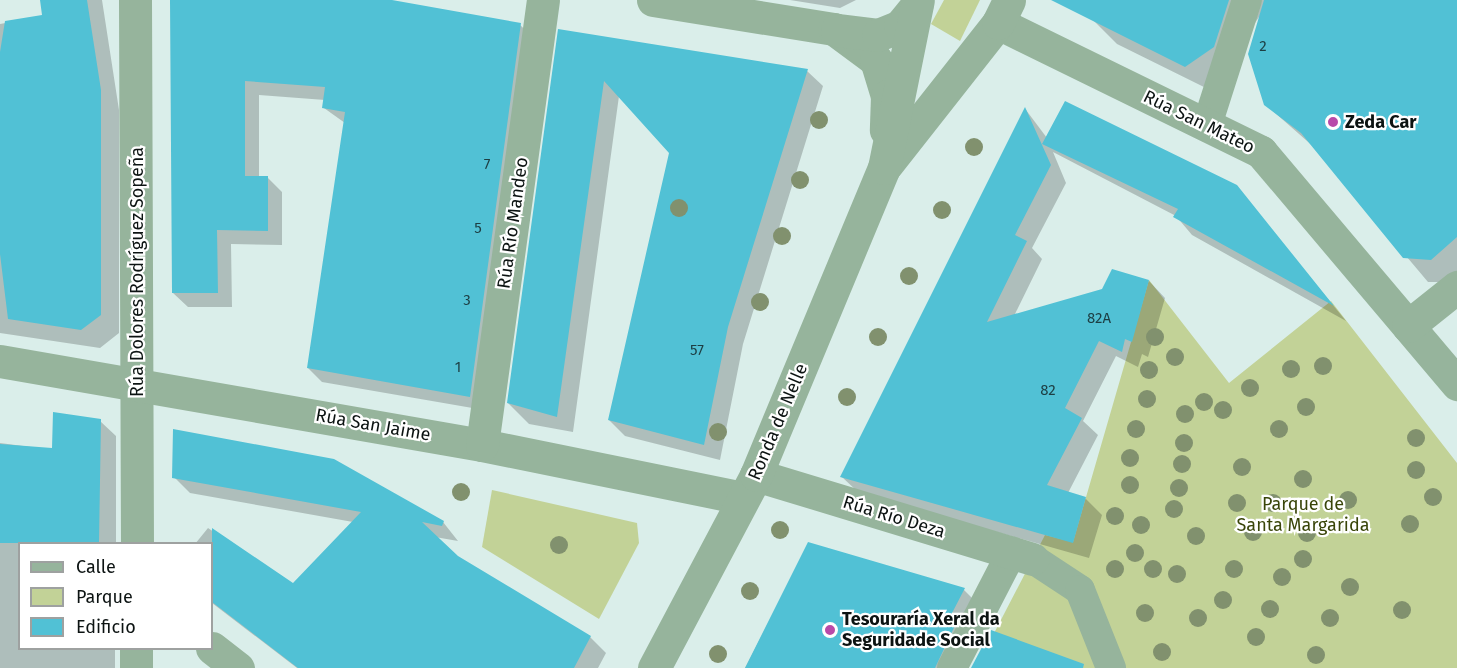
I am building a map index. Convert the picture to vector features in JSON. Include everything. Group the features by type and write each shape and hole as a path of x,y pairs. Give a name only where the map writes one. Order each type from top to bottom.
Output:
{"street":[{"name":"Rúa Dolores Rodríguez Sopeña","path":"135,0 137,542"},
{"name":"Rúa Río Mandeo","path":"482,445 543,0"},
{"path":"653,0 878,35 900,26 917,3"},
{"path":"1207,125 1247,0"},
{"name":"Ronda de Nelle","path":"654,668 750,487 884,168 917,3"},
{"name":"Rúa San Mateo","path":"1003,11 1207,125 1261,152 1457,384"},
{"name":"Ronda de Nelle","path":"884,168 1003,11"},
{"path":"834,29 876,60 887,96 884,168"},
{"path":"1408,327 1457,287"},
{"name":"Rúa San Jaime","path":"0,361 138,383 482,445 750,487"},
{"name":"Rúa Río Deza","path":"750,487 1023,556"},
{"path":"952,668 1023,556 1080,590 1111,668"},
{"path":"213,649 238,668"},
{"path":"136,650 136,668"}],"green space":[{"path":"944,0 980,0 960,41 931,24"},
{"name":"Parque de Santa Margarida","path":"1149,280 1229,383 1331,301 1457,463 1457,668 976,668 1045,535 1073,542"},
{"path":"492,490 637,523 639,543 599,619 482,547"}],"building":[{"path":"40,0 87,0 101,90 101,315 81,330 8,319 0,254 0,52 5,21 42,15"},
{"path":"170,0 392,0 521,23 470,397 307,368 345,112 322,108 325,87 245,81 245,176 268,176 268,231 217,230 218,293 172,293"},
{"path":"1051,0 1229,0 1214,47 1185,67"},
{"path":"1264,0 1457,0 1457,237 1431,260 1403,258 1301,133 1264,105 1248,54"},
{"path":"558,29 808,69 728,327 704,445 608,420 669,153 604,81 557,417 507,403"},
{"path":"1065,101 1237,185 1334,306 1173,217 1178,209 1042,144"},
{"path":"1025,107 1051,165 1015,235 1027,241 987,322 1102,289 1112,269 1149,280 1132,342 1125,339 1122,352 1099,341 1065,408 1082,418 1047,485 1086,497 1073,543 840,477"},
{"path":"53,412 101,419 99,542 0,543 0,444 52,448"},
{"path":"173,429 334,459 444,521 442,526 422,522 458,556 591,636 574,668 298,668 213,603 212,528 293,583 361,512 172,478"},
{"path":"808,542 965,588 951,615 959,617 935,668 745,668"},
{"path":"991,630 1084,664 1083,668 971,668"}],"place":[{"name":"Zeda Car","path":"1333,122"},
{"name":"Tesouraría Xeral da Seguridade Social","path":"830,630"}]}
